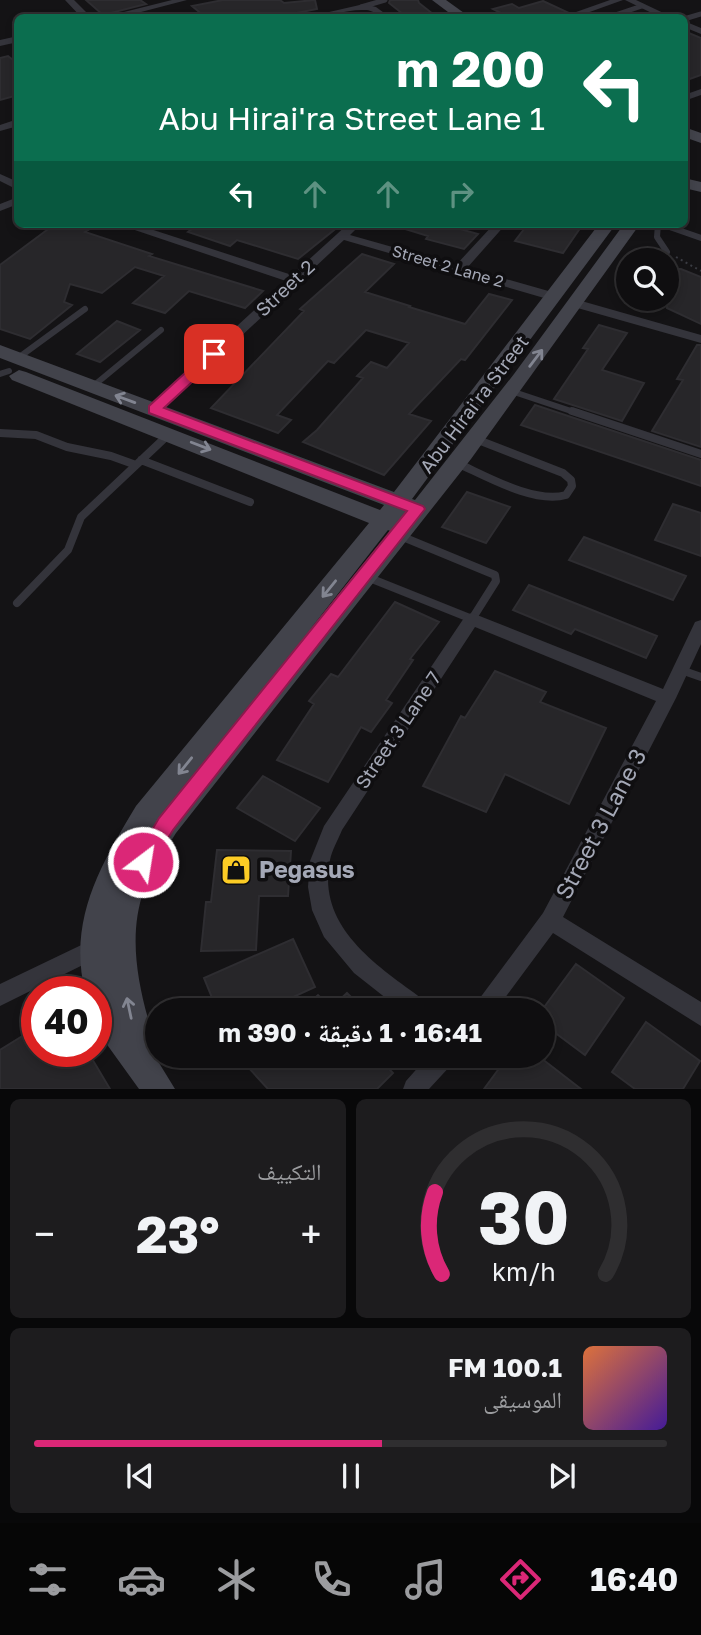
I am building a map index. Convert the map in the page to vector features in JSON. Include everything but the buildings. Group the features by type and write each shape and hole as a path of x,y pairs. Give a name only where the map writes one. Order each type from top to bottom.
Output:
{"street":[{"path":"69,0 84,14"},
{"path":"122,14 183,0"},
{"path":"426,0 447,14"},
{"path":"438,0 459,14"},
{"path":"575,14 619,0"},
{"path":"629,0 661,14"},
{"path":"161,5 169,11"},
{"path":"327,14 361,7 373,9 381,14"},
{"path":"135,228 294,280"},
{"name":"Street 2","path":"154,410 294,280 345,228"},
{"name":"Street 2 Lane 2","path":"345,228 459,269 701,339"},
{"path":"459,269 496,228"},
{"name":"Abu Hirai'ra Street","path":"153,1081 115,1028 97,989 91,950 101,902 122,855 146,815 362,548 401,519 455,462 511,390 606,228"},
{"name":"Abu Hirai'ra Street","path":"153,1081 129,1012 120,938 127,900 143,862 166,824 365,577 401,519 421,475 629,228"},
{"path":"5,365 92,387 354,485 401,519"},
{"path":"5,365 169,434 333,498 401,519"},
{"path":"354,485 394,485 421,475"},
{"path":"333,498 354,518 361,533 362,548"},
{"path":"472,619 667,698"},
{"name":"Street 3 Lane 7","path":"403,998 355,961 326,924 318,891 320,861 334,826 472,619"},
{"name":"Street 3 Lane 3","path":"491,998 550,920 667,698 701,626"},
{"path":"550,920 701,1015"},
{"path":"0,995 120,938"},
{"path":"414,1089 433,1068"}],"lane":[{"path":"361,7 384,0"},
{"path":"618,14 642,6"},
{"path":"659,228 657,237 664,248"},
{"path":"671,228 701,239"},
{"path":"5,365 85,309"},
{"path":"92,387 161,330"},
{"path":"511,390 701,454"},
{"path":"0,433 36,435 66,447 138,463 250,502"},
{"path":"17,603 68,550 81,517 169,434"},
{"path":"455,462 539,496 558,498 566,495 572,486 563,473 473,438"},
{"path":"365,577 472,619 496,581 495,575 401,519"},
{"path":"681,670 701,677"}],"path":[{"path":"679,259 701,271"}],"place":[{"name":"Pegasus","path":"236,870"}],"route":[{"path":"143,862 166,824 418,509 154,410 214,354"}]}
